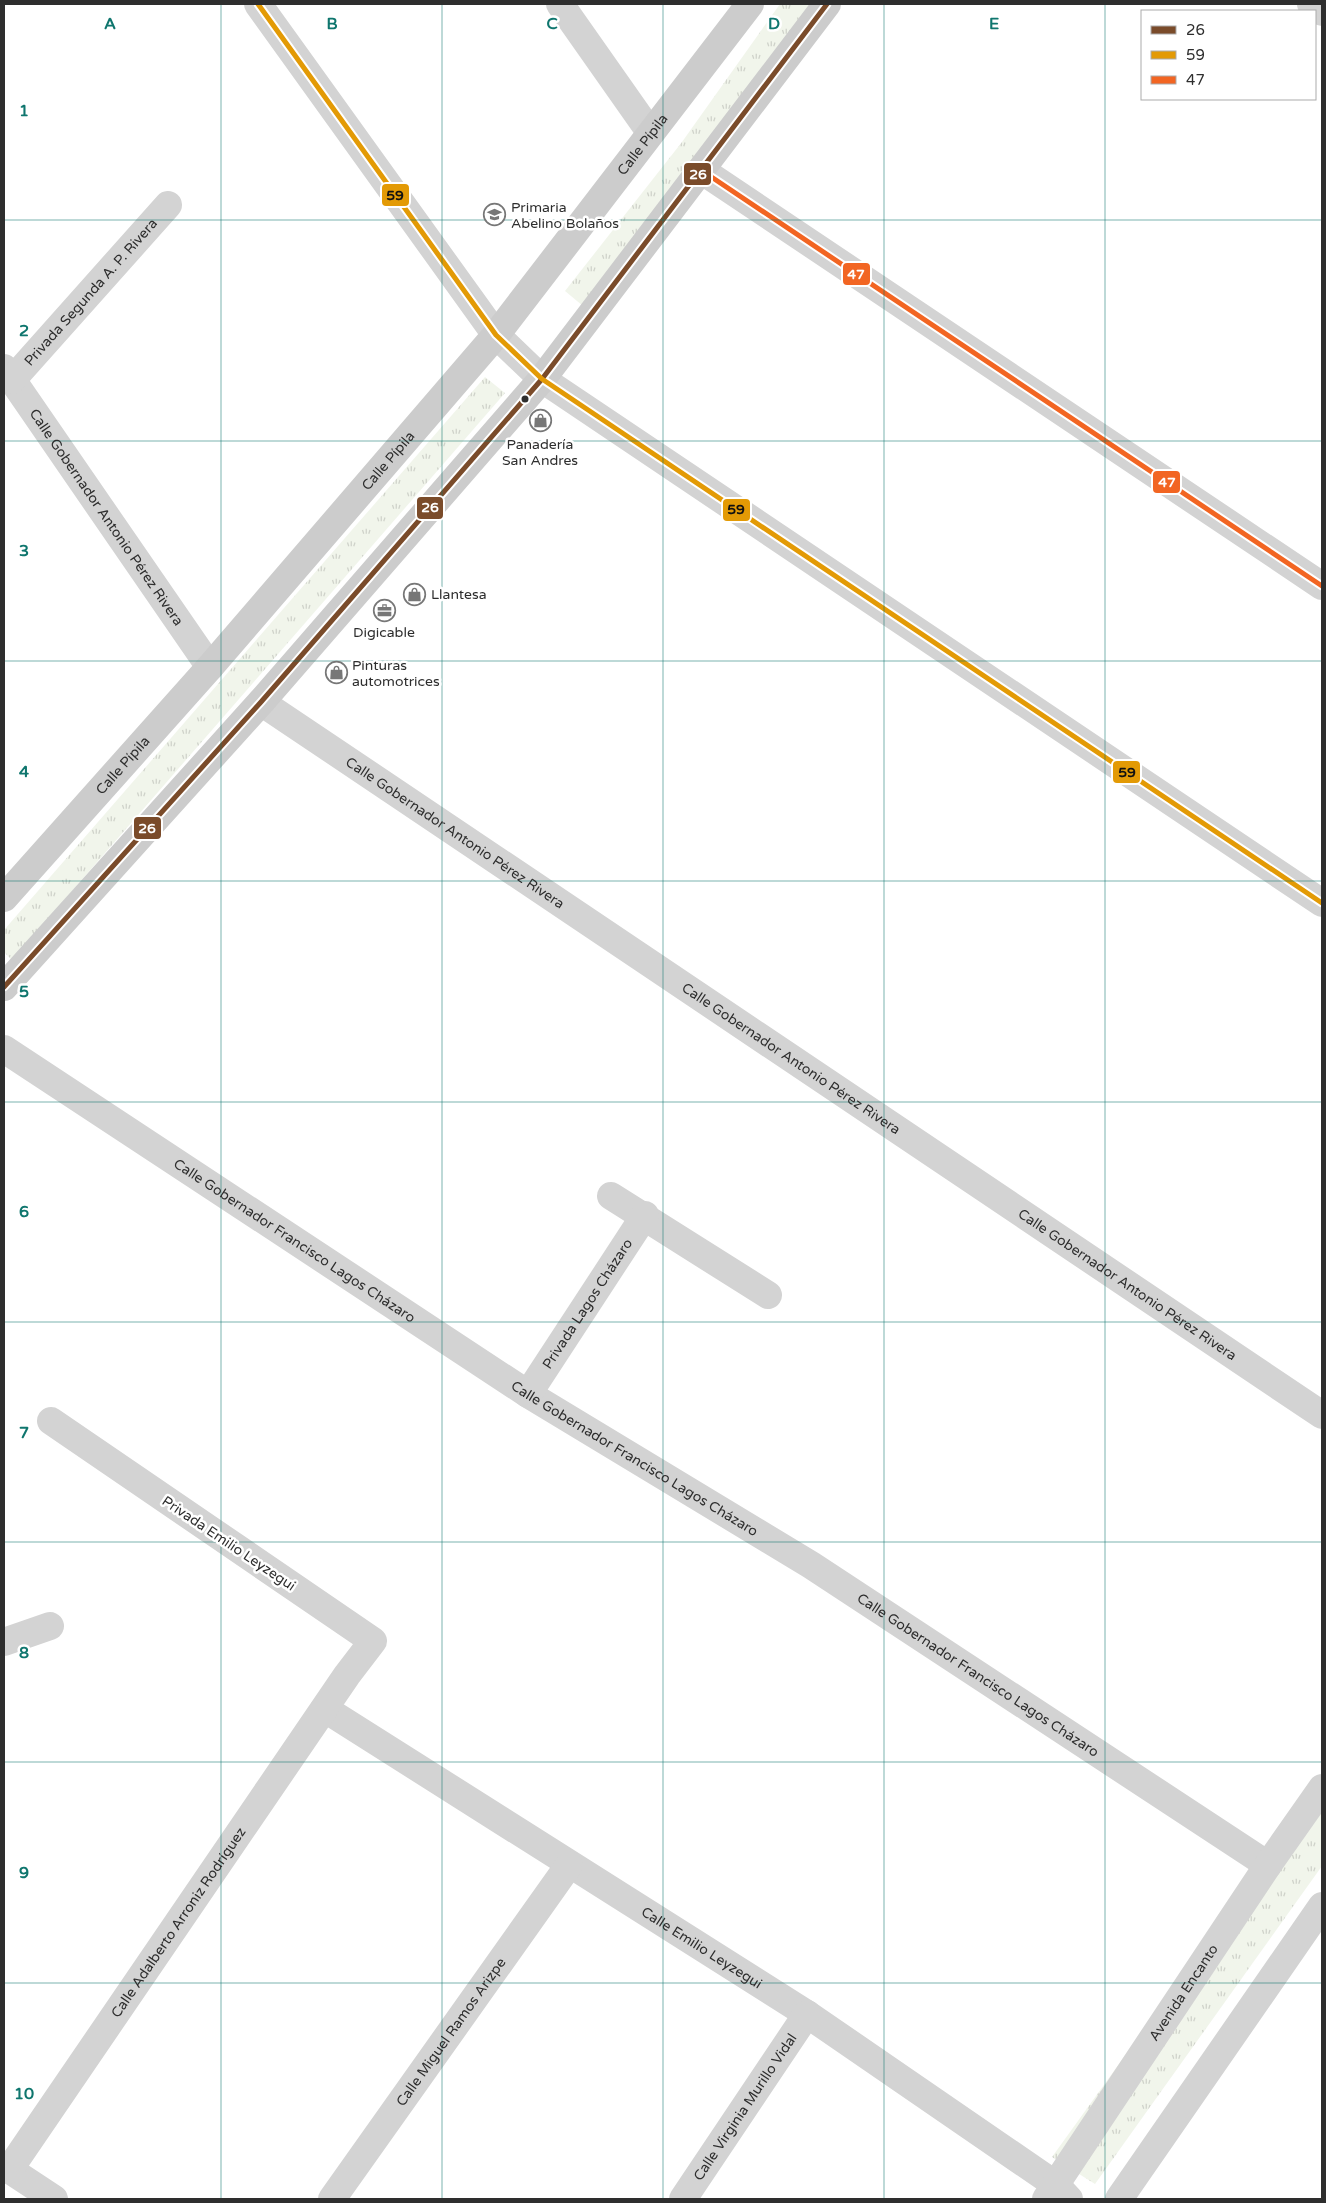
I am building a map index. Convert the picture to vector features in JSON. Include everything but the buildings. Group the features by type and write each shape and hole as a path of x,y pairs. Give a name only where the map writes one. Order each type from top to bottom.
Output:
{"main road":[{"name":"Calle Pípila","path":"4,898 210,667 496,335 750,4"},
{"path":"4,987 261,702 542,379 828,4"}],"street":[{"path":"258,4 496,335 542,379 1322,903"},
{"path":"560,4 650,132"},
{"path":"1311,4 1322,12"},
{"path":"702,170 1322,586"},
{"name":"Privada Segunda A. P. Rivera","path":"8,374 168,205"},
{"name":"Calle Gobernador Antonio Pérez Rivera","path":"8,374 210,667"},
{"name":"Calle Gobernador Antonio Pérez Rivera","path":"261,702 1322,1415"},
{"name":"Calle Gobernador Francisco Lagos Cházaro","path":"4,1049 528,1394 811,1565 1268,1865"},
{"path":"611,1196 645,1215 768,1295"},
{"name":"Privada Lagos Cházaro","path":"528,1394 645,1215"},
{"name":"Privada Emilio Leyzegui","path":"51,1421 373,1641 347,1675"},
{"path":"4,1642 50,1626"},
{"name":"Calle Adalberto Arroniz Rodríguez","path":"6,2168 347,1675"},
{"name":"Calle Emilio Leyzegui","path":"325,1709 806,2014 1057,2195"},
{"name":"Avenida Encanto","path":"1057,2195 1268,1865 1322,1788"},
{"name":"Calle Miguel Ramos Arizpe","path":"332,2199 568,1864"},
{"path":"1119,2199 1321,1909"},
{"name":"Calle Virginia Murillo Vidal","path":"683,2199 806,2014"},
{"path":"6,2168 54,2199"}],"green space":[{"path":"780,4 819,4 583,306 565,291 682,142"},
{"path":"485,377 505,393 12,960 4,952 4,930"},
{"path":"1322,1782 1322,1866 1095,2184 1052,2157"}],"transit line":[{"name":"59","path":"258,4 496,335 542,379 1322,903"},
{"name":"26","path":"4,987 261,702 542,379 827,4"},
{"name":"47","path":"701,170 1322,586"}],"place":[{"name":"Primaria Abelino Bolaños","path":"495,215"},
{"name":"Panadería San Andres","path":"540,421"},
{"name":"Llantesa","path":"415,594"},
{"name":"Digicable","path":"384,610"},
{"name":"Pinturas automotrices","path":"336,673"}]}
